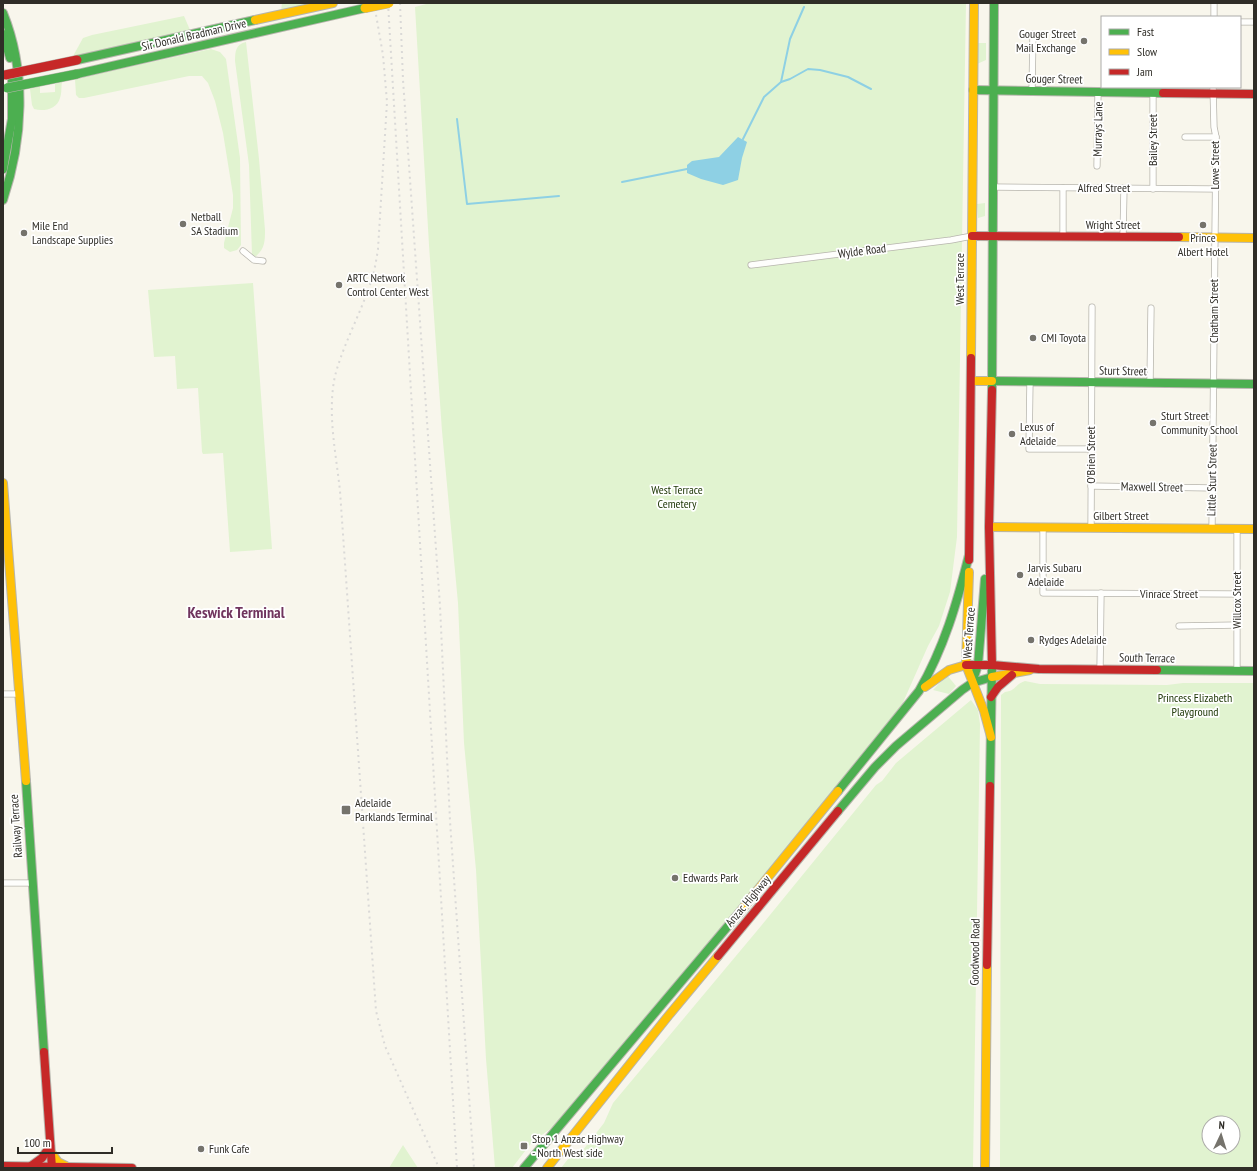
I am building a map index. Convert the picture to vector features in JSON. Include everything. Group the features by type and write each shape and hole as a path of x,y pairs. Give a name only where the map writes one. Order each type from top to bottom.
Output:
{"main road":[{"name":"Sir Donald Bradman Drive","path":"4,75 333,3"},
{"name":"Sir Donald Bradman Drive","path":"5,88 77,74 389,3"},
{"name":"West Terrace","path":"972,683 966,665 969,555 974,3"},
{"name":"West Terrace","path":"992,665 989,527 992,381 994,3"},
{"path":"3,13 13,47 16,65 19,113 17,145 3,200"},
{"path":"3,34 12,65 12,119 3,169"},
{"name":"Gouger Street","path":"973,90 1098,92 1213,90 1254,94"},
{"name":"Wright Street","path":"972,236 1254,238"},
{"name":"Sturt Street","path":"971,381 1254,384"},
{"name":"Railway Terrace","path":"3,483 7,574 18,694 52,1167"},
{"name":"West Terrace","path":"972,683 978,665 989,527"},
{"name":"Gilbert Street","path":"989,527 1254,529"},
{"name":"West Terrace","path":"919,691 934,665 947,635 969,555"},
{"name":"South Terrace","path":"919,691 943,673 966,665 992,665 1039,669 1254,671"},
{"name":"Goodwood Road","path":"985,1168 992,665"},
{"name":"South Terrace","path":"992,677 1039,669"},
{"path":"991,698 998,687 1012,674"},
{"name":"Anzac Highway","path":"547,1168 648,1041 875,767 905,738 962,690 972,683 992,677"},
{"name":"Goodwood Road","path":"972,683 984,710 991,737"},
{"name":"Anzac Highway","path":"524,1168 817,818 919,691"},
{"path":"638,1033 648,1041"},
{"path":"31,1166 42,1158 50,1148 55,1159 67,1167"},
{"path":"3,1166 132,1168"}],"street":[{"path":"1214,3 1214,16"},
{"path":"1241,22 1254,22"},
{"path":"1032,91 1033,34"},
{"name":"Lowe Street","path":"1213,90 1214,127 1216,137 1214,238"},
{"name":"Murrays Lane","path":"1097,166 1098,92"},
{"name":"Bailey Street","path":"1153,92 1153,189"},
{"path":"1185,137 1216,137"},
{"name":"Alfred Street","path":"992,187 1216,189"},
{"path":"1063,188 1063,237"},
{"path":"1123,237 1124,188"},
{"name":"Wylde Road","path":"751,265 951,240 972,236"},
{"name":"Chatham Street","path":"1213,384 1214,238"},
{"path":"243,251 254,260 263,261"},
{"name":"O'Brien Street","path":"1091,528 1092,307"},
{"path":"1150,383 1151,308"},
{"path":"1030,382 1029,449 1091,449"},
{"name":"Little Sturt Street","path":"1212,528 1213,384"},
{"name":"Maxwell Street","path":"1091,486 1213,488"},
{"name":"Vinrace Street","path":"1043,527 1043,594 1237,594"},
{"name":"Willcox Street","path":"1237,529 1237,671"},
{"path":"1100,669 1101,594"},
{"path":"1179,626 1237,625"},
{"path":"3,694 18,694"},
{"path":"3,883 32,883"}],"green space":[{"path":"282,3 319,3 281,11"},
{"name":"West Terrace Cemetery","path":"430,3 966,3 957,537 950,592 939,626 928,646 901,707 705,948 553,1127 532,1142 512,1168 495,1168 486,1059 476,870 464,743 458,603 442,431 415,7"},
{"path":"184,16 190,30 72,58 83,38"},
{"path":"246,42 265,230 263,248 255,257 252,255 249,165 235,61 235,54 238,46"},
{"path":"978,43 986,43 986,60 977,64"},
{"path":"211,49 220,52 226,59 240,158 241,245 237,250 230,252 224,248 224,243 233,208 233,195 223,133 215,101 208,83 202,76 189,76 84,98 79,98 76,95 75,79"},
{"path":"62,82 61,96 56,105 46,110 34,109 30,89 40,86 40,93 55,92 55,84"},
{"path":"985,203 985,216 978,218 977,204"},
{"path":"253,283 272,549 230,552 223,453 203,454 202,452 198,388 177,389 175,356 154,357 148,290"},
{"path":"947,675 956,686 949,694 933,690"},
{"name":"Princess Elizabeth Playground","path":"1025,681 1040,684 1167,685 1183,683 1254,683 1254,1168 1000,1168 1001,695"},
{"path":"971,700 978,710 980,724 973,1168 561,1168 572,1154 583,1150 604,1123 613,1103 761,926 876,785 882,781 896,763"},
{"path":"403,1145 416,1165 418,1168 389,1168"}],"water":[{"path":"738,137 747,142 738,180 723,185 701,179 687,173 687,165 692,161 719,157"}],"waterway":[{"path":"743,139 764,97 781,82 790,39 804,7"},
{"path":"781,82 790,79 808,69 820,70 848,77 871,89"},
{"path":"457,119 467,204 559,196"},
{"path":"622,182 687,169"}],"railway":[{"path":"374,3 383,55 387,102 378,249 371,282 342,353 335,376 332,419 340,491 376,1011 385,1046 439,1168"},
{"path":"388,3 457,1168"},
{"path":"400,3 403,80 440,606 450,821 474,1168"}],"traffic: fast":[{"path":"992,390 994,3"},
{"path":"77,74 365,8"},
{"path":"3,13 11,36 16,59 20,106 15,154 3,200"},
{"path":"77,60 255,20"},
{"path":"3,34 10,58"},
{"path":"7,88 77,74"},
{"path":"3,169 12,119 12,81"},
{"path":"973,90 1163,93"},
{"path":"992,381 1254,384"},
{"path":"838,791 919,691 928,675 949,625 969,555"},
{"path":"972,683 978,665 985,579"},
{"path":"990,786 992,665"},
{"path":"1157,670 1254,671"},
{"path":"838,811 875,767 896,746 962,690 972,683 992,677"},
{"path":"26,781 44,1052"},
{"path":"524,1168 739,913"}],"traffic: slow":[{"path":"255,20 333,3"},
{"path":"365,8 389,3"},
{"path":"971,358 974,3"},
{"path":"1179,237 1254,238"},
{"path":"971,381 992,381"},
{"path":"3,483 26,781"},
{"path":"989,527 1254,529"},
{"path":"969,572 966,665 984,711 991,737"},
{"path":"925,687 949,670 966,665"},
{"path":"992,677 1030,670"},
{"path":"739,913 838,791"},
{"path":"547,1168 718,956"},
{"path":"985,1168 987,965"},
{"path":"50,1151 58,1162 66,1166"}],"traffic: jam":[{"path":"5,75 77,60"},
{"path":"1163,93 1254,94"},
{"path":"972,236 1179,237"},
{"path":"969,560 971,358"},
{"path":"992,390 989,527 992,665"},
{"path":"966,665 992,665 1039,669 1157,670"},
{"path":"991,697 998,687 1012,675"},
{"path":"987,965 990,786"},
{"path":"718,956 838,811"},
{"path":"44,1052 52,1168"},
{"path":"31,1166 42,1158 50,1146"},
{"path":"3,1166 132,1168"}],"place":[{"name":"Gouger Street Mail Exchange","path":"1084,41"},
{"name":"Netball SA Stadium","path":"183,224"},
{"name":"Prince Albert Hotel","path":"1203,225"},
{"name":"Mile End Landscape Supplies","path":"24,233"},
{"name":"ARTC Network Control Center West","path":"339,285"},
{"name":"CMI Toyota","path":"1033,338"},
{"name":"Sturt Street Community School","path":"1153,423"},
{"name":"Lexus of Adelaide","path":"1012,434"},
{"name":"Jarvis Subaru Adelaide","path":"1020,575"},
{"name":"Rydges Adelaide","path":"1031,640"},
{"name":"Adelaide Parklands Terminal","path":"346,810"},
{"name":"Edwards Park","path":"675,878"},
{"name":"Stop 1 Anzac Highway - North West side","path":"524,1146"},
{"name":"Funk Cafe","path":"201,1149"}],"district":[{"name":"Keswick Terminal","path":"236,612"}]}
